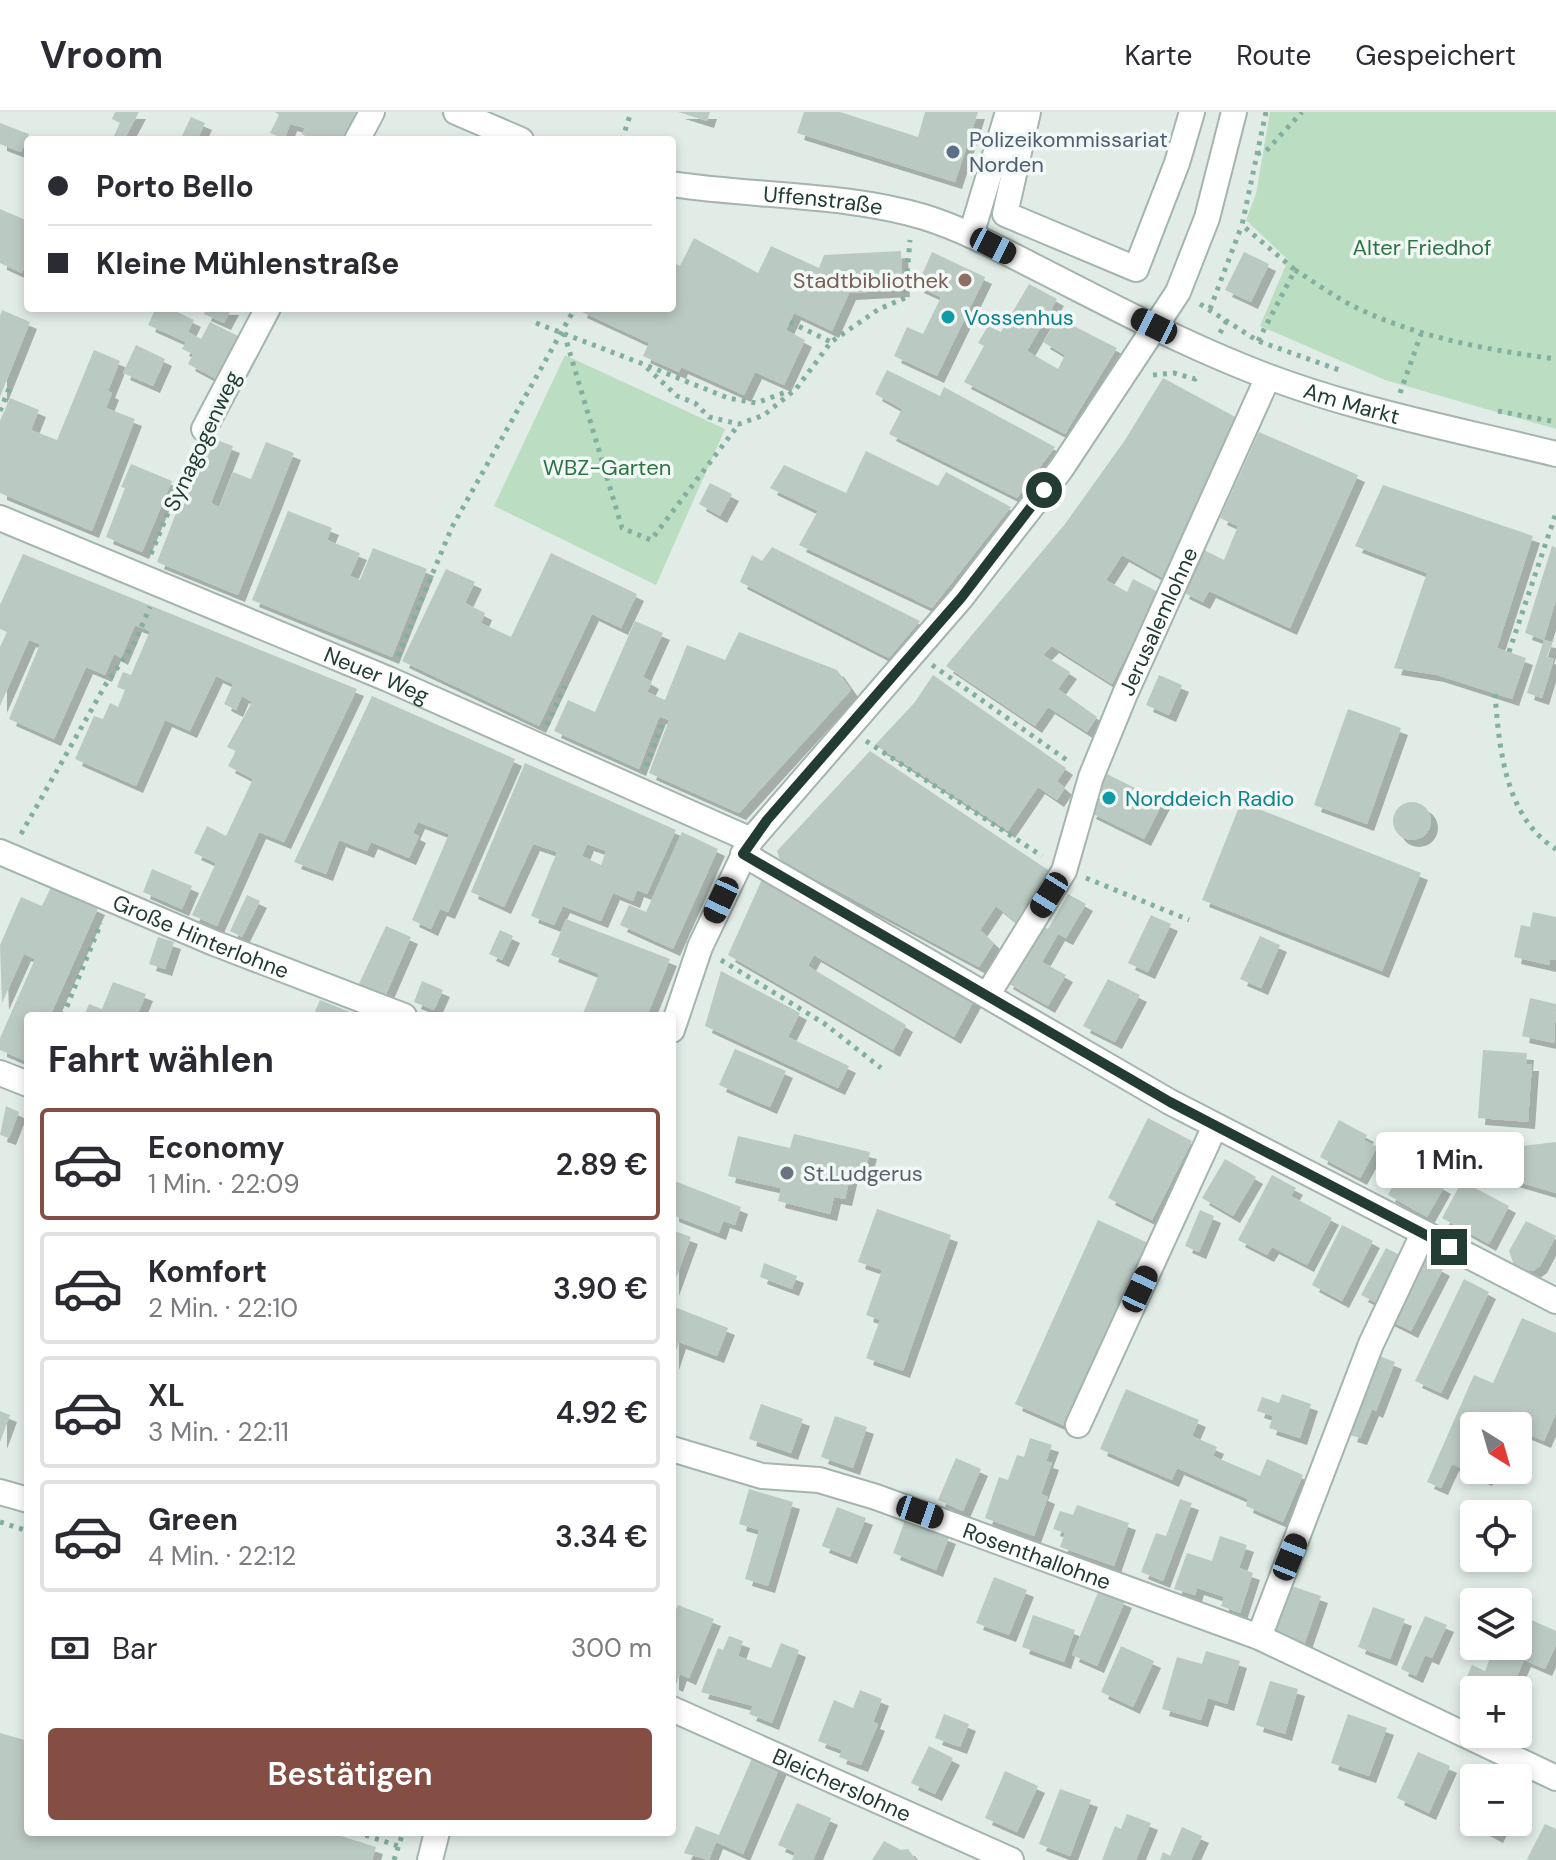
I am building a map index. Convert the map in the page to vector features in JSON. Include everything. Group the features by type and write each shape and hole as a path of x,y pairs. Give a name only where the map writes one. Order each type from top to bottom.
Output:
{"street":[{"path":"359,136 372,112"},
{"path":"456,112 512,136"},
{"path":"971,235 1008,112"},
{"path":"1028,112 1005,214 1136,269 1177,163 1192,112"},
{"path":"676,1018 700,947 747,847 914,653 1061,469 1178,292 1207,218 1234,112"},
{"name":"Uffenstraße","path":"676,185 729,193 872,205 971,235"},
{"name":"Am Markt","path":"971,235 1210,353 1268,377 1393,414 1556,454"},
{"name":"Synagogenweg","path":"204,429 266,312"},
{"name":"Jerusalemlohne","path":"988,994 1064,871 1091,777 1125,694 1268,377"},
{"name":"Neuer Weg","path":"0,518 388,679 538,746 747,847 988,994 1215,1126 1556,1301"},
{"name":"Große Hinterlohne","path":"4,854 110,900 394,1012"},
{"path":"0,1073 24,1082"},
{"path":"1078,1425 1215,1126"},
{"path":"1259,1637 1371,1344 1423,1234"},
{"name":"Rosenthallohne","path":"676,1450 762,1476 819,1480 876,1497 1259,1637 1556,1778"},
{"path":"0,1492 24,1499"},
{"name":"Bleicherslohne","path":"676,1711 1011,1860"},
{"path":"430,1860 436,1836"}],"path":[{"path":"623,136 631,112"},
{"path":"1210,309 1242,225 1266,112"},
{"path":"1256,154 1266,151 1302,112"},
{"path":"643,364 677,396 695,403 709,417 739,424 764,415 796,389 831,342 879,309 905,298 912,215"},
{"path":"1242,225 1295,270 1356,308 1421,334 1496,351 1556,359"},
{"path":"1258,341 1295,270"},
{"path":"388,679 452,527 573,312"},
{"path":"1113,389 1135,401 1152,375 1174,373 1195,379 1227,320"},
{"path":"790,322 831,342"},
{"path":"536,323 728,398 756,403 796,389"},
{"path":"564,332 622,528 651,540 739,424"},
{"path":"1393,414 1421,334"},
{"path":"0,411 10,386"},
{"name":"Synagogenweg","path":"4,854 106,684 134,644 151,580 204,429"},
{"path":"1509,652 1556,513"},
{"path":"448,516 452,527"},
{"path":"914,653 1091,777"},
{"path":"538,746 565,686"},
{"path":"1495,694 1499,752 1517,804 1541,840 1556,849"},
{"path":"644,771 664,719"},
{"path":"847,728 1064,871 1122,890 1189,920"},
{"path":"65,1012 110,900"},
{"path":"700,947 825,1024 881,1068"},
{"path":"0,1522 24,1530"},
{"path":"368,1836 398,1846"},
{"path":"394,1860 402,1836"}],"green space":[{"name":"Alter Friedhof","path":"1270,112 1556,112 1556,429 1385,380 1260,326 1288,260 1246,220 1256,194"},
{"name":"WBZ-Garten","path":"565,355 725,429 656,585 494,506"}],"building":[{"path":"115,112 139,112 126,136 114,136 120,123 112,119"},
{"path":"275,112 356,112 346,136 305,136 302,134 305,128 290,124 286,136 278,136 270,133 279,115"},
{"path":"678,112 710,112 707,121"},
{"path":"804,112 840,112 918,137 925,112 978,112 955,182 797,133"},
{"path":"191,117 205,123 199,136 182,136"},
{"path":"0,123 29,134 24,136 21,152 0,144"},
{"path":"0,209 24,219 24,268 22,273 0,263"},
{"path":"694,238 758,273 771,246 819,268 824,255 901,251 903,290 849,293 832,331 794,313 786,330 805,340 784,385 755,372 744,395 681,367 679,372 643,356 649,343 582,312 676,312 676,264 680,266"},
{"name":"Vossenhus","path":"932,252 985,277 937,376 894,356 907,327 923,334 941,297 917,286"},
{"path":"1244,252 1269,264 1251,302 1225,290"},
{"path":"1029,284 1057,299 1027,351 1058,369 1065,355 1043,342 1058,318 1117,348 1065,434 964,382 984,346 978,343 988,326 1001,332"},
{"path":"2,310 30,322 0,397 0,316"},
{"path":"154,312 177,312 194,320 188,332 201,339 210,322 244,339 222,382 188,364 193,354 182,349 186,342 148,325"},
{"path":"205,312 230,312 224,323"},
{"path":"136,345 165,359 153,386 123,373"},
{"path":"94,350 120,361 108,391 112,393 106,408 135,419 92,531 0,493 0,421 10,398 39,410 31,430 57,440"},
{"path":"887,370 940,396 944,387 1055,447 1017,498 889,434 902,409 875,394"},
{"path":"1163,378 1241,420 1165,579 1122,555 1106,580 1127,592 1133,579 1158,592 1112,684 1052,646 1043,655 1070,672 1058,689 1097,717 1087,732 1048,707 1035,726 946,666 1065,524 1125,440"},
{"path":"1259,432 1358,475 1290,628 1209,591 1203,602 1182,592 1202,549 1224,560 1238,526 1220,518"},
{"path":"206,436 233,446 211,503 219,507 233,472 251,479 266,442 294,453 238,595 157,562"},
{"path":"866,451 938,486 946,472 1011,507 932,608 799,545 818,511 770,488 784,465 846,493"},
{"path":"131,464 172,481 142,552 106,537"},
{"path":"710,483 732,494 720,516 699,504"},
{"path":"1383,485 1533,536 1497,648 1526,658 1512,699 1437,675 1394,668 1427,573 1355,546"},
{"path":"288,511 332,528 327,540 360,553 350,576 360,580 373,548 427,569 392,657 252,600"},
{"path":"1552,546 1556,548 1556,599 1544,640 1525,633"},
{"path":"772,547 920,621 889,658 740,582 752,555 762,561"},
{"path":"551,553 637,594 621,628 592,614 539,726 402,661 446,569 475,582 465,603 485,613 481,623 511,637"},
{"path":"23,554 357,689 284,842 259,832 217,926 192,915 216,863 194,853 207,826 226,836 253,779 228,766 236,751 227,747 252,702 242,696 236,710 224,704 233,684 216,676 190,731 165,720 136,786 75,759 94,716 103,719 110,703 118,707 125,690 117,687 123,672 131,675 150,631 135,625 121,658 114,654 105,675 86,667 54,739 9,719 40,644 29,640 0,706 0,647 7,632 0,629 0,605"},
{"path":"635,621 663,633 643,677 652,682 647,692 665,700 687,645 725,660 739,632 837,670 851,690 739,813 649,773 669,720 659,717 639,769 554,731 568,700 595,712"},
{"path":"1544,640 1552,642 1547,657 1554,659 1542,698 1527,693"},
{"path":"933,675 1066,768 1057,781 1065,788 1057,800 1038,787 1008,831 875,745 915,702"},
{"path":"1159,675 1182,685 1169,715 1146,705"},
{"path":"372,696 515,759 448,912 440,909 431,929 412,920 449,834 418,822 413,833 419,836 409,858 371,842 367,851 339,840 326,874 294,862"},
{"path":"1348,709 1401,728 1367,824 1314,805"},
{"path":"870,751 1051,872 1017,923 996,906 980,930 994,943 979,967 780,860 777,851"},
{"path":"525,763 676,830 647,894 637,890 633,901 613,893 601,921 563,906 554,925 531,916 557,852 533,844 504,907 471,892","holes":["587,844 606,851 601,865 582,856"]},
{"path":"1107,774 1163,802 1144,839 1089,812"},
{"path":"1241,802 1421,873 1382,971 1202,900"},
{"path":"1412,802 1426,807 1431,821 1426,835 1412,840 1398,835 1393,821 1398,807"},
{"path":"682,832 718,849 673,949 620,925 629,905 646,912"},
{"path":"152,869 192,886 182,909 143,892"},
{"path":"764,875 976,997 954,1037 814,955 808,966 906,1025 893,1050 728,955"},
{"path":"51,887 98,908 52,1012 24,1012 24,1060 0,1050 0,1038 35,959 24,954 2,1003 0,945 21,897 42,906"},
{"path":"1068,894 1086,904 1066,938 1058,934 1042,962 1066,975 1048,1006 1006,982 1040,924 1048,929"},
{"path":"247,895 260,901 242,937 230,931"},
{"path":"1533,912 1556,917 1556,960 1550,959 1549,965 1514,957 1521,925 1530,927"},
{"path":"1151,915 1171,924 1148,972 1128,963"},
{"path":"566,919 670,959 649,1012 584,1012 599,974 551,955"},
{"path":"386,926 411,937 383,1001 356,990"},
{"path":"500,930 513,936 502,960 489,954"},
{"path":"1260,936 1280,945 1261,988 1240,979"},
{"path":"158,937 174,942 165,969 149,964"},
{"path":"721,971 800,1013 788,1037 849,1066 838,1088 705,1026"},
{"path":"1108,979 1140,995 1115,1042 1083,1026"},
{"path":"422,981 443,990 434,1010 414,1002"},
{"path":"113,982 146,994 139,1012 86,1012 89,1004 102,1009"},
{"path":"1530,998 1556,1004 1554,1043 1522,1036"},
{"path":"320,1000 350,1012 315,1012"},
{"path":"735,1049 786,1071 770,1107 719,1085"},
{"path":"1483,1050 1527,1053 1526,1064 1532,1064 1528,1122 1478,1118"},
{"path":"6,1106 19,1112 9,1138 0,1135"},
{"path":"1148,1118 1192,1141 1152,1220 1108,1198"},
{"path":"1339,1120 1367,1135 1364,1140 1377,1147 1360,1178 1320,1157"},
{"name":"St.Ludgerus","path":"794,1134 870,1152 865,1171 842,1166 841,1172 851,1174 845,1199 834,1197 830,1214 778,1201 781,1188 728,1176 738,1136 790,1148"},
{"path":"1556,1142 1556,1193 1508,1179 1505,1148"},
{"path":"1225,1159 1256,1177 1233,1216 1202,1198"},
{"path":"1404,1165 1444,1187 1427,1217 1388,1195"},
{"path":"1272,1175 1296,1188 1291,1196 1332,1218 1307,1265 1272,1247 1267,1255 1238,1240"},
{"path":"1462,1181 1509,1206 1489,1244 1442,1218"},
{"path":"676,1182 741,1207 735,1225 723,1221 719,1233 676,1217"},
{"path":"877,1209 951,1235 903,1371 866,1358 880,1320 866,1315 882,1270 858,1262"},
{"path":"1200,1210 1214,1216 1199,1252 1185,1246"},
{"path":"1098,1220 1148,1243 1065,1426 1015,1404"},
{"path":"1526,1221 1556,1236 1540,1266 1533,1271 1515,1268 1509,1251"},
{"path":"1342,1225 1373,1241 1342,1301 1312,1285"},
{"path":"676,1231 691,1237 676,1278"},
{"path":"1386,1248 1404,1257 1379,1304 1361,1295"},
{"path":"1417,1255 1443,1269 1411,1331 1385,1318"},
{"path":"764,1263 797,1276 792,1289 760,1277"},
{"path":"1464,1279 1489,1292 1441,1393 1415,1381"},
{"path":"676,1308 728,1328 717,1356 679,1342 676,1351"},
{"path":"1522,1318 1556,1333 1556,1413 1544,1441 1532,1436 1532,1412 1460,1412 1460,1468 1452,1464 1441,1488 1427,1482 1474,1375 1493,1383"},
{"path":"1374,1354 1395,1362 1376,1411 1372,1409 1360,1438 1350,1435 1361,1405 1355,1403"},
{"path":"1126,1389 1199,1420 1192,1436 1217,1447 1213,1456 1260,1476 1267,1459 1303,1475 1283,1522 1246,1506 1248,1499 1177,1468 1172,1480 1100,1449"},
{"path":"1282,1394 1311,1404 1300,1438 1269,1428 1273,1416 1257,1411 1262,1397 1279,1403"},
{"path":"761,1404 803,1419 791,1453 749,1439"},
{"path":"0,1411 10,1415 0,1442"},
{"path":"835,1416 867,1427 853,1468 821,1457"},
{"path":"1030,1438 1052,1445 1046,1461 1052,1463 1041,1494 1048,1497 1034,1536 985,1518 999,1477 1008,1480 1017,1455 1024,1457"},
{"path":"956,1458 981,1469 963,1511 938,1500"},
{"path":"749,1489 793,1502 768,1586 745,1579 759,1530 739,1524"},
{"path":"1180,1499 1192,1503 1163,1581 1141,1572 1156,1533 1166,1536"},
{"path":"1077,1505 1129,1523 1114,1566 1060,1547 1065,1533 1053,1529 1060,1511 1073,1515"},
{"path":"837,1507 866,1518 850,1557 822,1546"},
{"path":"905,1520 949,1537 936,1570 893,1553"},
{"path":"1220,1536 1247,1545 1239,1568 1253,1573 1240,1613 1221,1606 1224,1597 1197,1588 1195,1595 1174,1589 1187,1553 1212,1561"},
{"path":"994,1577 1027,1590 1009,1635 976,1623"},
{"path":"1289,1585 1321,1596 1303,1648 1271,1637"},
{"path":"1099,1590 1125,1601 1097,1666 1072,1655"},
{"path":"678,1605 714,1619 689,1678 680,1674 676,1685"},
{"path":"1373,1607 1405,1619 1390,1659 1358,1647"},
{"path":"1033,1615 1075,1630 1064,1662 1022,1647"},
{"path":"1425,1616 1447,1625 1432,1658 1425,1655 1416,1676 1401,1669"},
{"path":"1532,1620 1556,1631 1556,1645 1545,1669 1524,1660 1532,1660"},
{"path":"729,1636 743,1641 738,1656 771,1668 781,1643 799,1650 772,1723 749,1714 753,1706 701,1692 718,1648 723,1650"},
{"path":"1121,1646 1154,1661 1133,1707 1101,1692"},
{"path":"1206,1651 1240,1661 1227,1704 1208,1698 1201,1720 1162,1709 1177,1657 1202,1664"},
{"path":"1489,1660 1524,1660 1517,1676 1467,1676 1472,1665 1485,1671"},
{"path":"1270,1681 1298,1689 1285,1734 1256,1725"},
{"path":"860,1690 882,1699 873,1722 878,1724 861,1765 839,1757 842,1750 818,1741 834,1700 853,1708"},
{"path":"944,1714 969,1724 960,1747 935,1738"},
{"path":"1348,1714 1387,1728 1369,1776 1331,1763"},
{"path":"0,1733 24,1740 24,1836 341,1836 376,1847 372,1860 0,1860"},
{"path":"929,1746 953,1758 935,1794 911,1783"},
{"path":"1418,1752 1450,1766 1429,1813 1397,1798"},
{"path":"753,1756 780,1767 743,1854 716,1842 709,1860 684,1853 696,1826 719,1835"},
{"path":"1005,1771 1038,1786 1017,1832 985,1818"},
{"path":"1060,1789 1091,1800 1070,1856 1039,1844"},
{"path":"797,1803 831,1818 813,1860 792,1860 795,1852 778,1845"},
{"path":"1127,1814 1151,1823 1136,1860 1102,1860 1115,1826 1121,1829"},
{"path":"1545,1824 1556,1829 1556,1860 1529,1860 1527,1859"},
{"path":"1182,1827 1202,1836 1191,1860 1160,1860 1163,1852 1170,1856"},
{"path":"884,1841 901,1850 908,1849 916,1860 872,1860"}],"place":[{"name":"Polizeikommissariat Norden","path":"953,152"},
{"name":"Stadtbibliothek","path":"965,280"},
{"name":"Vossenhus","path":"948,317"},
{"name":"Norddeich Radio","path":"1109,798"},
{"name":"St.Ludgerus","path":"787,1173"}],"route":[{"path":"1044,490 961,598 767,820 743,854 1170,1102 1449,1247"}]}
